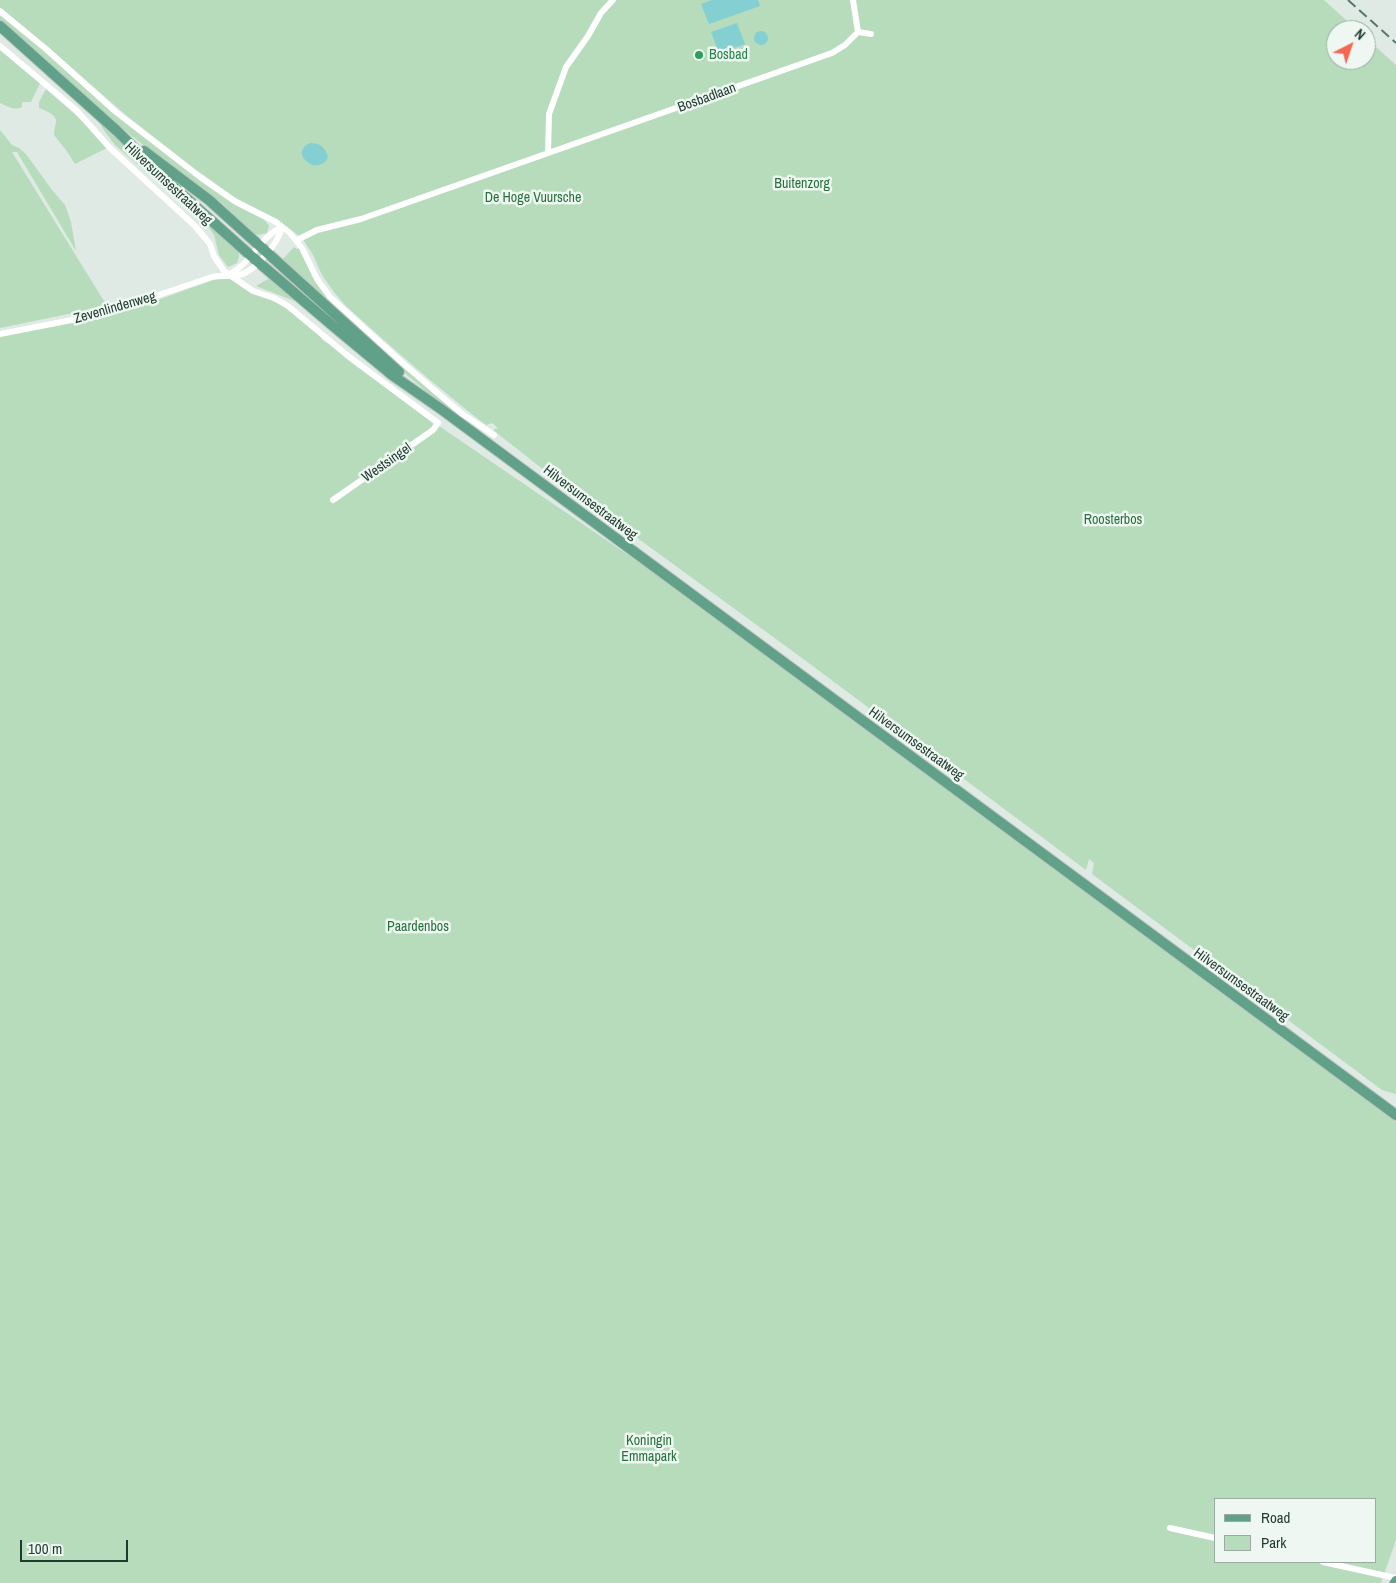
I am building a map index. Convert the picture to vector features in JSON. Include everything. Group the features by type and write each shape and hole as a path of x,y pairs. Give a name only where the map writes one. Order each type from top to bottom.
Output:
{"main road":[{"name":"Hilversumsestraatweg","path":"0,26 117,131 176,190 332,326 392,375 441,409 1396,1115"},
{"name":"Hilversumsestraatweg","path":"117,131 185,180 441,409"},
{"name":"Hilversumsestraatweg","path":"1375,1100 1396,1111"}],"street":[{"path":"548,153 549,114 566,67 588,36 601,13 613,0"},
{"path":"853,0 858,32 871,34"},
{"name":"Hilversumsestraatweg","path":"0,11 46,49 116,112 193,171 236,202 276,222 282,227 297,240 317,280 330,297 454,407 494,435"},
{"name":"Bosbadlaan","path":"297,240 317,230 361,219 832,53 850,41 858,32"},
{"name":"Hilversumsestraatweg","path":"0,46 76,110 110,148 195,226 210,244 214,256 224,271 253,291 274,298 288,306 356,362 438,423"},
{"path":"263,249 272,233 282,227"},
{"path":"255,258 280,235 282,227"},
{"name":"Zevenlindenweg","path":"228,274 240,275 247,272 263,249"},
{"name":"Zevenlindenweg","path":"0,334 102,314 212,277 228,274 238,270 255,258"},
{"name":"Westsingel","path":"333,500 433,430 438,423"},
{"path":"1170,1528 1214,1538"},
{"path":"1327,1563 1396,1581"}],"green space":[{"path":"0,0 1324,0 1346,20 1326,20 1326,70 1376,70 1376,47 1396,65 1396,1094 1382,1090 1092,874 1094,863 1089,859 1086,870 802,658 544,470 493,430 498,428 492,423 486,425 468,411 346,306 322,275 313,255 302,238 276,219 234,197 195,169 127,116 0,8"},
{"path":"0,15 43,50 115,114 263,218 269,226 267,233 258,235 249,231 224,205 184,177 114,122 0,20"},
{"path":"0,46 40,83 31,102 22,102 22,107 19,108 11,108 0,103"},
{"path":"46,89 89,127 107,148 75,164 54,135 55,118 39,108 39,102"},
{"path":"96,117 237,245 239,256 237,263 228,267 219,255 214,235 207,225 115,145"},
{"path":"0,130 12,145 26,154 65,205 71,222 76,251 17,152 12,152 107,306 0,328"},
{"path":"294,247 299,248 339,309 434,394 481,431 479,433 402,371 281,261"},
{"name":"Paardenbos","path":"227,277 252,293 276,302 287,309 323,337 321,339 328,342 439,426 681,591 1215,988 1396,1118 1396,1540 1381,1583 0,1583 0,334 155,301 213,280"},
{"path":"270,278 297,302 256,286"}],"water":[{"path":"712,0 758,0 760,6 709,24 701,4"},
{"path":"737,23 745,44 719,53 711,32"},
{"path":"758,31 764,31 768,38 764,45 758,45 754,41 754,35"},
{"path":"310,143 322,146 328,157 323,163 312,165 303,157 303,148"}],"railway":[{"path":"1348,0 1396,43"}],"place":[{"name":"Bosbad","path":"699,55"}],"park label":[{"name":"Buitenzorg","path":"802,184"},
{"name":"De Hoge Vuursche","path":"533,198"},
{"name":"Roosterbos","path":"1113,520"},
{"name":"Koningin Emmapark","path":"649,1449"}]}
